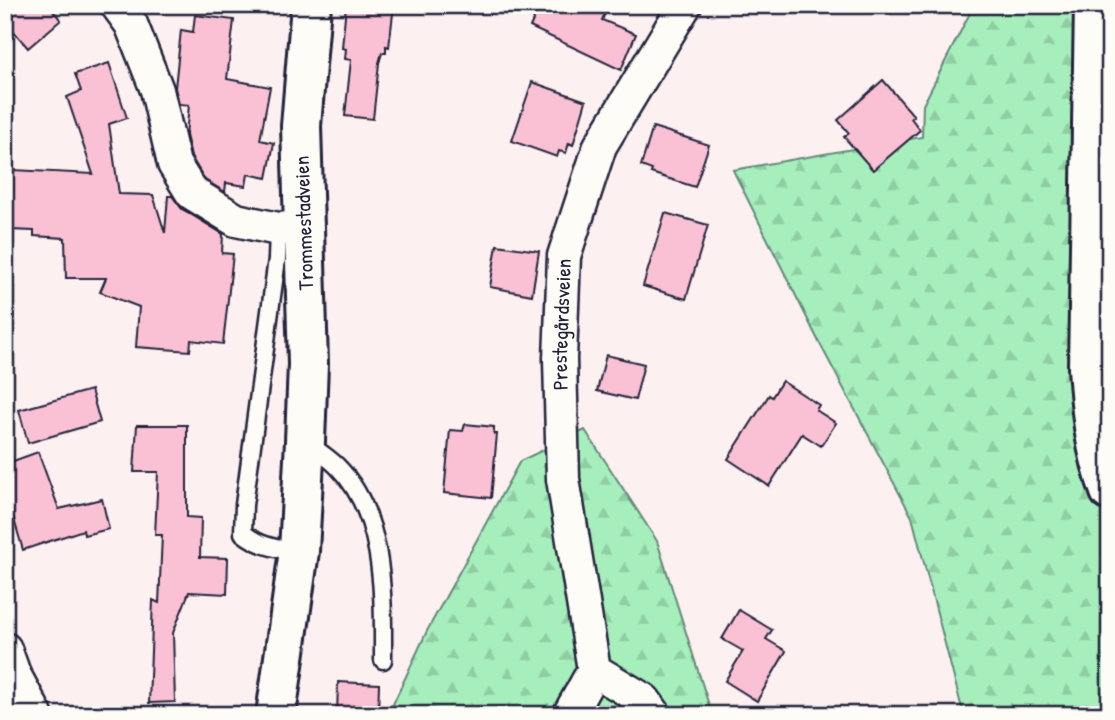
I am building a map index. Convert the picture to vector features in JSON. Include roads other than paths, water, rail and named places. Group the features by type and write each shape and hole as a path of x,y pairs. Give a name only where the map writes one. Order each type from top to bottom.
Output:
{"main road":[{"name":"Trommestadveien","path":"276,715 299,551 309,364 291,228 311,5"},
{"path":"1094,5 1096,227 1088,368 1091,420 1103,473 1110,491"}],"street":[{"path":"117,5 131,23 157,90 174,164 192,193 236,220 291,228"},
{"name":"Prestegårdsveien","path":"594,670 563,479 561,359 564,256 600,146 685,5"},
{"path":"5,649 14,674 36,715"},
{"path":"569,715 594,670 644,701 655,715"}],"lane":[{"name":"Trommestadveien","path":"291,228 277,258 244,505 243,533 253,541 281,551 299,551"},
{"path":"305,441 339,468 358,495 370,523 380,573 383,660"}]}
